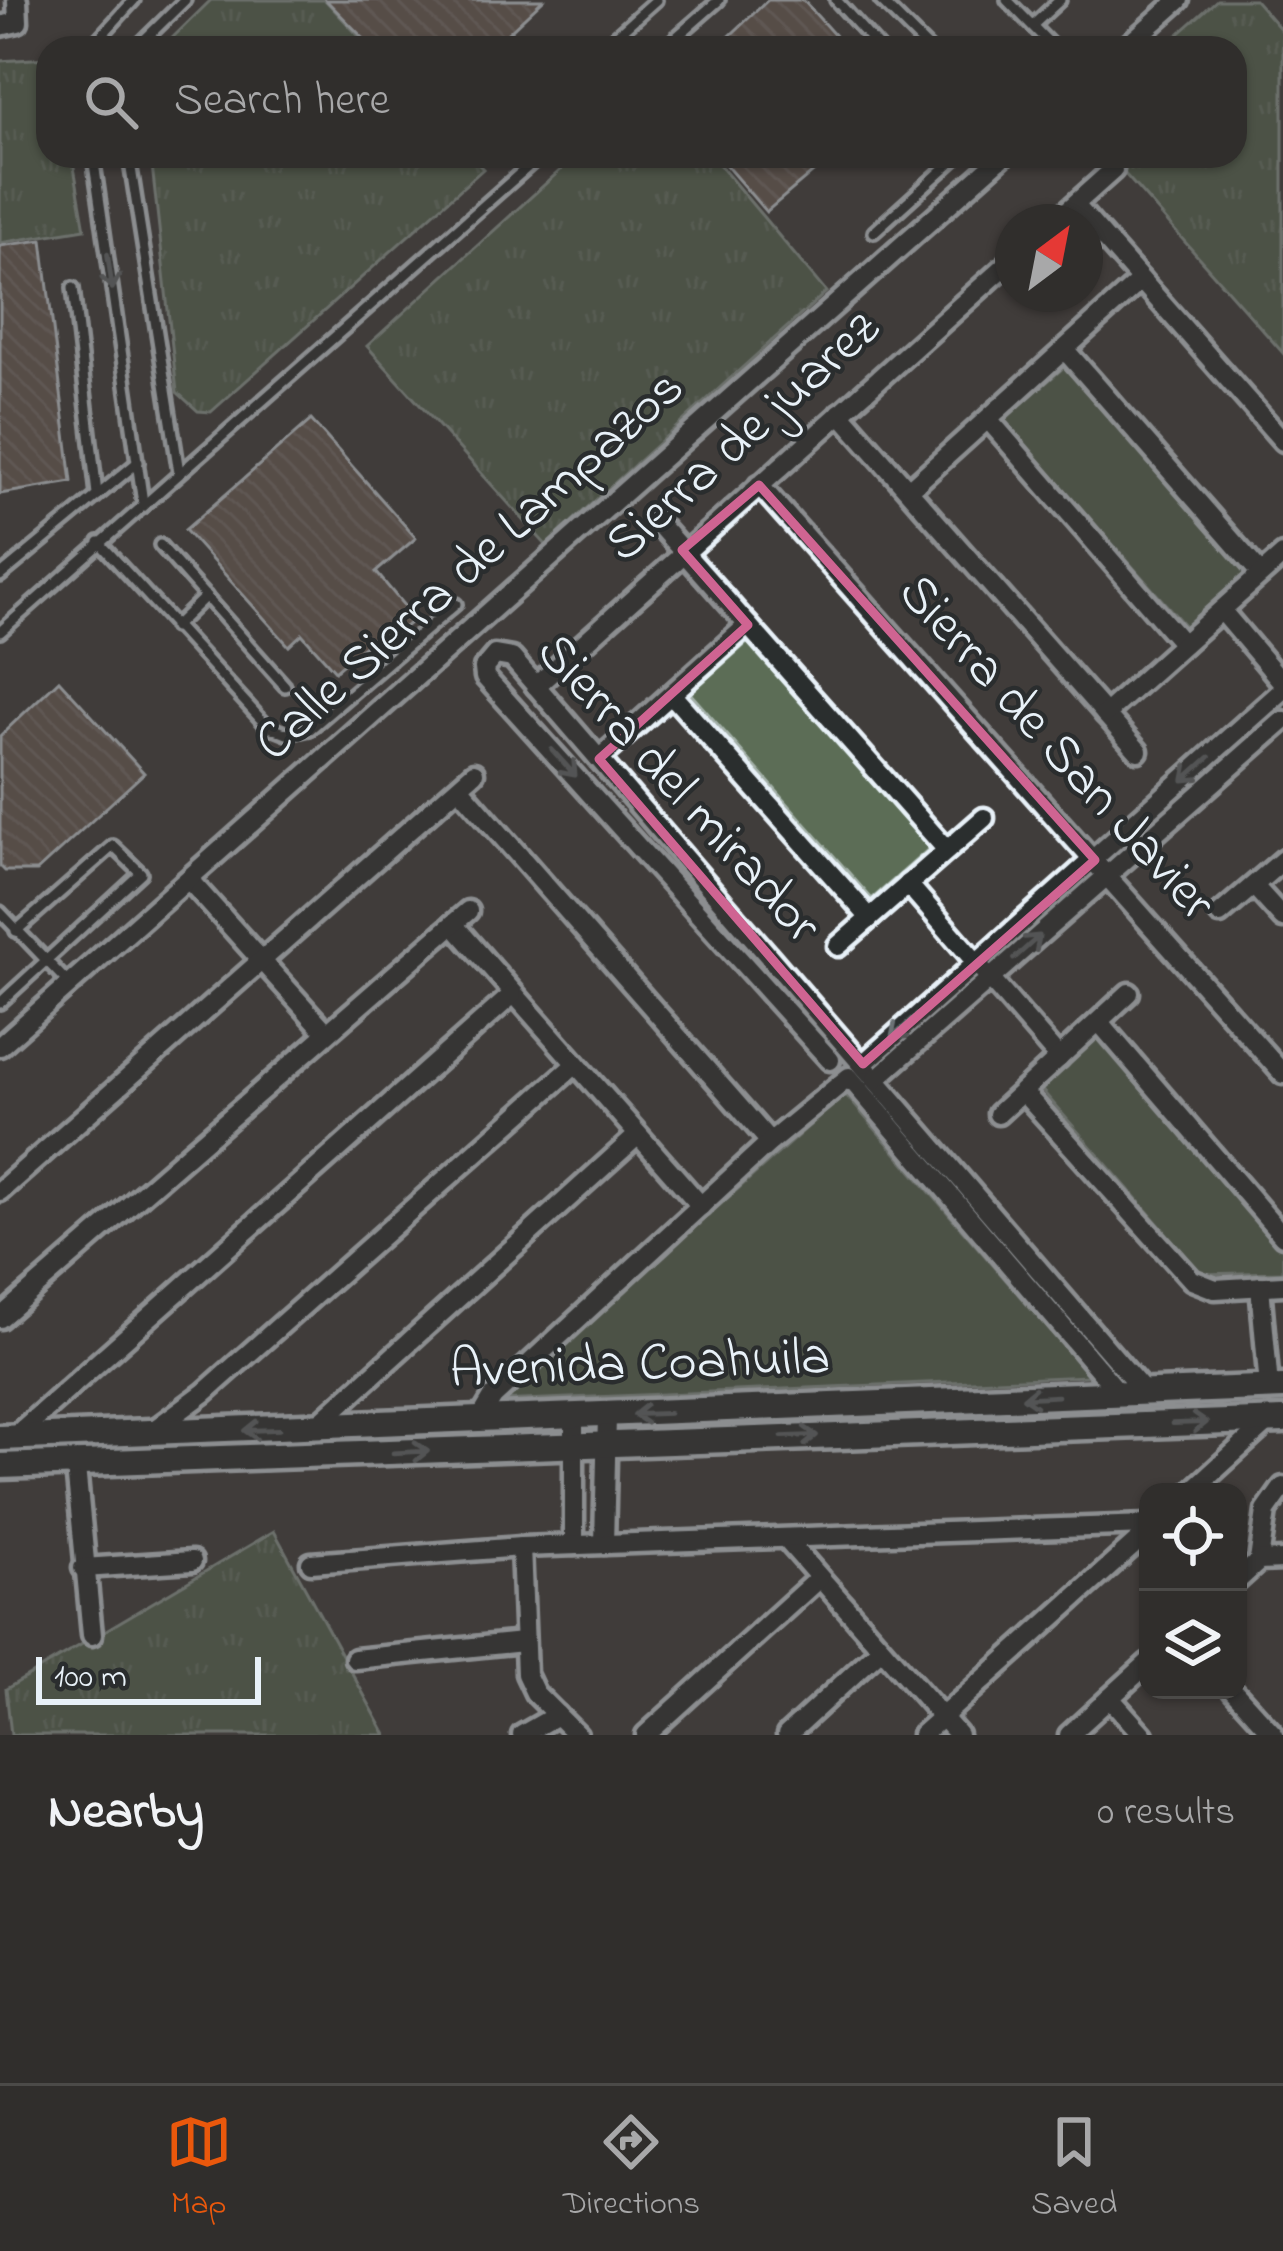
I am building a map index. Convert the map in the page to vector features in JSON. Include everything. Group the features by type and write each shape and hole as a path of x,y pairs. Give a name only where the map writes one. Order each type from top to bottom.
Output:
{"street":[{"path":"0,26 18,22 17,0"},
{"path":"1138,36 1179,0"},
{"name":"Calle Sierra de Lampazos","path":"0,1046 190,881 316,760 989,168"},
{"path":"1076,204 1113,170"},
{"path":"1103,236 1283,441"},
{"name":"Sierra de juarez","path":"536,686 682,550 995,275"},
{"path":"910,489 1142,280"},
{"path":"1064,350 1262,574"},
{"path":"840,412 1138,752"},
{"path":"988,419 1184,644"},
{"name":"Sierra de San Javier","path":"759,485 1283,1074"},
{"path":"656,521 947,850"},
{"path":"1105,714 1283,555"},
{"path":"480,1419 493,1397 770,1142 992,979 1283,686 1222,611"},
{"path":"599,759 748,625"},
{"name":"Sierra del mirador","path":"830,1060 485,677 484,668 495,655 503,655 536,686 731,914 1119,1393"},
{"path":"672,694 870,918"},
{"path":"862,1074 976,962 1283,721"},
{"path":"0,1191 474,773"},
{"path":"459,788 770,1142"},
{"path":"838,946 984,818"},
{"path":"1220,914 1283,860"},
{"path":"190,881 325,1031"},
{"path":"908,884 1059,1058"},
{"path":"1254,886 1283,918"},
{"path":"712,928 731,914"},
{"path":"0,1318 460,918 512,995 700,1205"},
{"path":"998,1114 1129,993"},
{"path":"7,1438 512,995"},
{"path":"1099,1022 1283,1236"},
{"path":"149,1434 221,1378 576,1064"},
{"name":"Sierra del mirador","path":"862,1074 1146,1394"},
{"path":"1022,1092 1192,1280 1215,1289 1283,1286"},
{"path":"314,1428 638,1135"},
{"path":"1260,1286 1276,1387"},
{"name":"Avenida Coahuila","path":"7,1438 1276,1387"},
{"path":"604,1544 607,1415"},
{"path":"574,1417 574,1545"},
{"path":"1202,1483 1276,1420"},
{"name":"Avenida Coahuila","path":"0,1466 76,1467 1276,1420"},
{"path":"76,1467 92,1635"},
{"path":"1259,1561 1266,1511 1283,1487"},
{"path":"311,1563 521,1546 1139,1528"},
{"path":"922,1735 1139,1536"},
{"path":"786,1539 958,1735"},
{"path":"521,1546 523,1642 529,1682 577,1735"},
{"path":"1247,1572 1259,1561 1283,1560"},
{"path":"83,1568 191,1561"},
{"path":"646,1735 818,1578"},
{"path":"355,1659 523,1642"},
{"path":"787,1735 881,1649"},
{"path":"1070,1735 1139,1671"},
{"path":"1110,1698 1143,1735"},
{"path":"1241,1699 1274,1735"},
{"path":"521,1735 557,1715"}],"lane":[{"path":"101,36 134,0"},
{"path":"148,36 184,0"},
{"path":"616,36 656,0"},
{"path":"678,36 719,0"},
{"path":"836,0 868,36"},
{"path":"880,0 916,36"},
{"path":"1007,0 1043,36"},
{"path":"1033,25 1060,0"},
{"path":"95,168 143,503"},
{"path":"131,168 179,472"},
{"path":"0,632 526,168"},
{"path":"874,232 945,168"},
{"path":"73,288 97,494"},
{"path":"0,577 138,462"},
{"path":"99,542 266,726 299,733 310,729 456,604"},
{"path":"160,545 285,686"},
{"path":"174,627 206,596"},
{"path":"0,1003 141,873 113,845 16,931"},
{"path":"0,912 69,985"}],"highlighted area":[{"path":"759,485 1095,860 863,1064 599,759 748,625 682,550"}],"green space":[{"path":"211,0 325,0 359,36 174,36"},
{"path":"1217,0 1255,0 1283,32 1283,353 1120,168 1247,168 1247,36 1176,36"},
{"path":"36,59 36,168 74,168 85,229 0,243 0,61"},
{"path":"152,168 483,169 211,412 198,411 177,392"},
{"path":"563,168 722,168 826,292 546,545 367,346"},
{"path":"1064,367 1246,572 1185,626 1003,420"},
{"path":"748,642 930,848 872,899 690,693"},
{"path":"1100,1032 1283,1246 1283,1272 1202,1274 1039,1087"},
{"path":"845,1094 1089,1376 499,1401"},
{"path":"274,1531 386,1735 11,1735 6,1689"}],"building":[{"path":"326,0 543,0 505,36 361,36"},
{"path":"768,0 803,0 835,36 730,36"},
{"path":"728,168 818,168 766,212"},
{"path":"42,240 72,482 0,494 0,246"},
{"path":"311,420 416,538 376,572 415,619 404,628 384,629 335,671 302,634 289,646 185,530"},
{"path":"59,680 144,773 37,871 5,871 0,866 0,736"}]}
